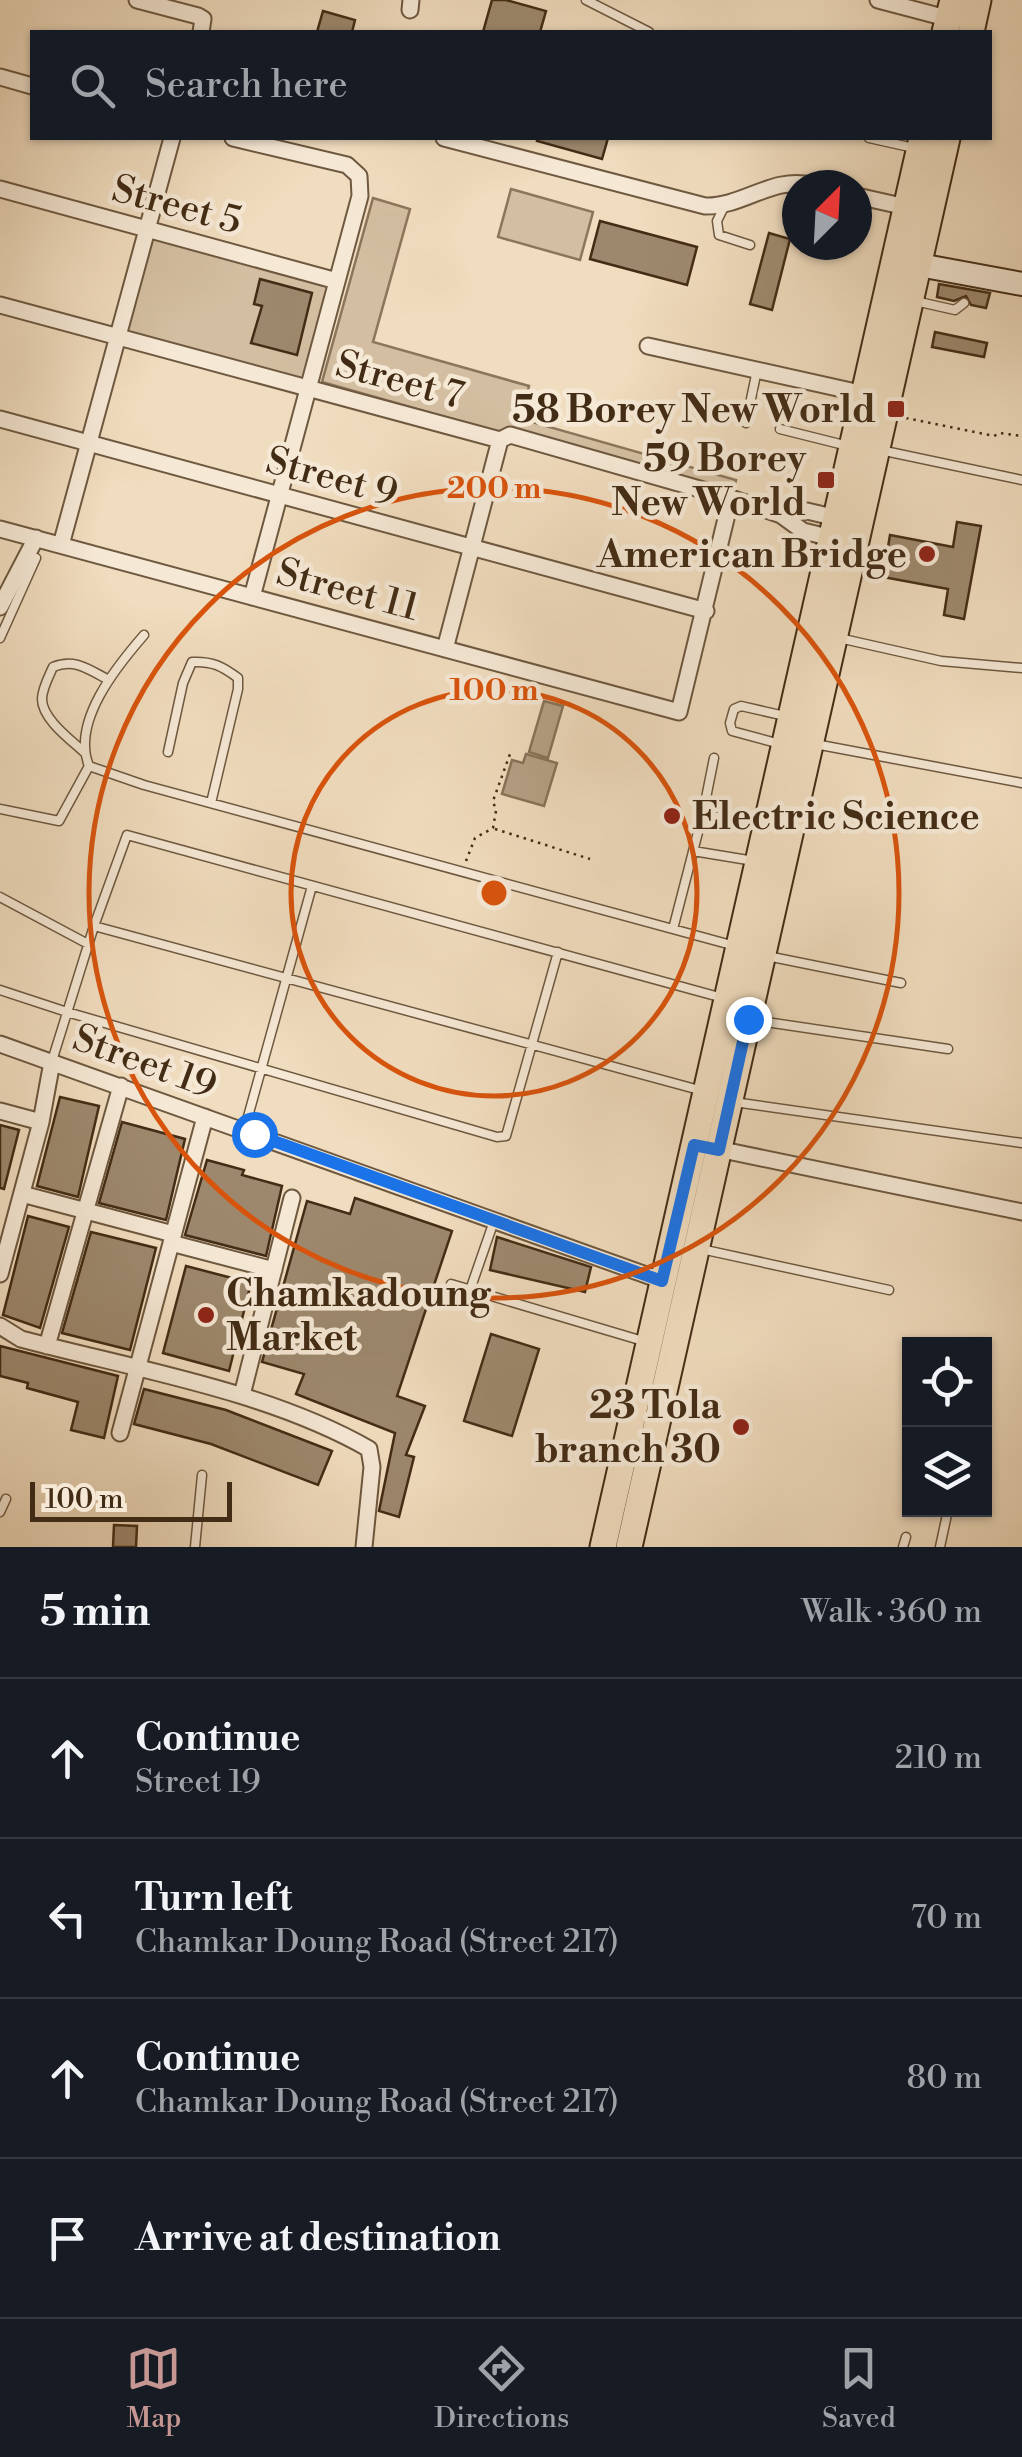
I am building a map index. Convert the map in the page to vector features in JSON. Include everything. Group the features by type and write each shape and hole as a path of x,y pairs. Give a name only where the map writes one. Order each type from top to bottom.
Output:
{"main road":[{"path":"879,403 906,263 946,140"},
{"path":"603,1547 662,1281 707,1147 718,1097 728,999 751,951 798,744 791,718 846,530 864,448 910,300 906,207 921,143"},
{"path":"718,1097 748,1019 759,862 766,830 834,637 846,530"},
{"path":"630,1547 696,1248 707,1147"}],"street":[{"path":"137,0 202,26"},
{"path":"878,0 961,18"},
{"path":"0,77 30,85"},
{"path":"61,545 171,140"},
{"path":"241,140 347,165 360,176 360,196 252,597"},
{"path":"452,140 705,206 724,206 782,184"},
{"name":"Street 5","path":"0,189 337,281"},
{"path":"872,199 906,207"},
{"path":"906,263 972,282 1022,284"},
{"name":"Street 7","path":"0,305 500,440 510,436 781,515 807,511 846,530"},
{"path":"648,346 879,403"},
{"name":"Street 9","path":"0,419 706,610"},
{"path":"445,649 500,440"},
{"path":"706,610 732,498"},
{"name":"Street 11","path":"0,528 679,712 706,610"},
{"path":"0,607 36,538"},
{"name":"Street 19","path":"0,1044 662,1281"},
{"path":"0,1274 8,1213 22,1194 52,1062"},
{"path":"47,1346 120,1086"},
{"path":"0,1111 41,1122"},
{"path":"120,1433 205,1117"},
{"path":"707,1147 1022,1212"},
{"path":"22,1194 274,1270"},
{"path":"242,1396 292,1198"},
{"path":"0,1326 21,1339 242,1396 349,1437 369,1449 372,1467 364,1547"}],"lane":[{"path":"586,0 646,30"},
{"path":"890,140 921,143"},
{"path":"724,206 718,221 719,234 750,244"},
{"path":"910,300 955,310 964,303"},
{"path":"746,423 757,370"},
{"path":"780,429 1022,480"},
{"path":"0,638 36,558"},
{"path":"84,752 94,708 107,679 144,635"},
{"path":"834,637 940,661 1022,668"},
{"path":"168,752 183,682 192,662 208,661 238,678 211,803"},
{"path":"0,809 59,821 89,766 84,752 44,708 41,696 53,667 64,662 78,664 107,679"},
{"path":"791,718 740,706 734,709 730,723 732,731 1022,784"},
{"path":"673,929 714,758"},
{"path":"89,766 751,951 901,983"},
{"path":"703,813 766,830"},
{"path":"52,1062 127,835 728,999"},
{"path":"693,852 759,862"},
{"path":"244,1131 312,886"},
{"path":"0,897 88,944"},
{"path":"94,926 718,1097 1022,1143"},
{"path":"0,990 497,1137 506,1136 558,952"},
{"path":"748,1019 948,1049"},
{"path":"470,1290 494,1220"},
{"path":"696,1248 888,1290"},
{"path":"450,1284 648,1342"},
{"path":"194,1547 202,1475"},
{"path":"0,1512 6,1499"},
{"path":"940,1547 946,1517"}],"path":[{"path":"879,403 994,436 1000,432 1022,436"},
{"path":"493,828 493,802 510,754"},
{"path":"463,872 475,838 493,828 590,859"}],"shaded area":[{"path":"511,189 593,212 580,260 498,237"},
{"path":"373,198 410,209 373,342 529,386 521,419 736,480 731,498 322,382"},
{"path":"154,234 332,285 305,382 124,332"},
{"path":"544,701 563,706 548,758 529,752"},
{"path":"526,754 557,763 544,806 502,794 512,760 523,763"}],"building":[{"path":"492,0 546,11 541,30 484,30"},
{"path":"323,11 355,20 352,30 318,30"},
{"path":"537,140 607,140 602,159"},
{"path":"600,221 697,247 687,285 590,259"},
{"path":"769,233 782,237 785,260 772,310 750,304"},
{"path":"260,279 312,293 297,355 251,343 262,306 254,304"},
{"path":"939,284 990,293 986,308 971,305 966,296 954,301 937,297"},
{"path":"935,332 987,343 984,357 932,347"},
{"path":"957,522 981,526 964,619 944,615 948,589 883,577 890,535 953,547"},
{"path":"60,1097 99,1106 78,1197 37,1186"},
{"path":"122,1122 185,1139 166,1220 99,1203"},
{"path":"0,1125 19,1130 4,1189 0,1188"},
{"path":"207,1160 282,1186 266,1256 185,1235"},
{"path":"355,1198 452,1231 397,1396 425,1406 406,1455 414,1457 399,1517 379,1511 395,1433 296,1394 304,1374 262,1362 307,1201 350,1214"},
{"path":"28,1216 69,1227 40,1328 3,1315"},
{"path":"91,1232 156,1248 130,1350 62,1333"},
{"path":"497,1237 591,1267 585,1292 490,1270"},
{"name":"Chamkadoung Market","path":"186,1266 251,1283 229,1371 163,1353"},
{"path":"491,1334 539,1349 512,1436 464,1421"},
{"path":"0,1346 118,1376 104,1438 71,1430 78,1402 0,1376"},
{"path":"144,1389 226,1410 332,1451 318,1485 211,1444 134,1424"},
{"path":"114,1525 137,1526 136,1547 113,1547"}],"place":[{"name":"58 Borey New World","path":"896,409"},
{"name":"59 Borey New World","path":"826,480"},
{"name":"American Bridge","path":"927,554"},
{"name":"Electric Science","path":"672,816"},
{"name":"Chamkadoung Market","path":"206,1315"},
{"name":"23 Tola branch 30","path":"741,1427"}],"route":[{"path":"254,1134 662,1281 694,1145 719,1150 748,1019"}]}
